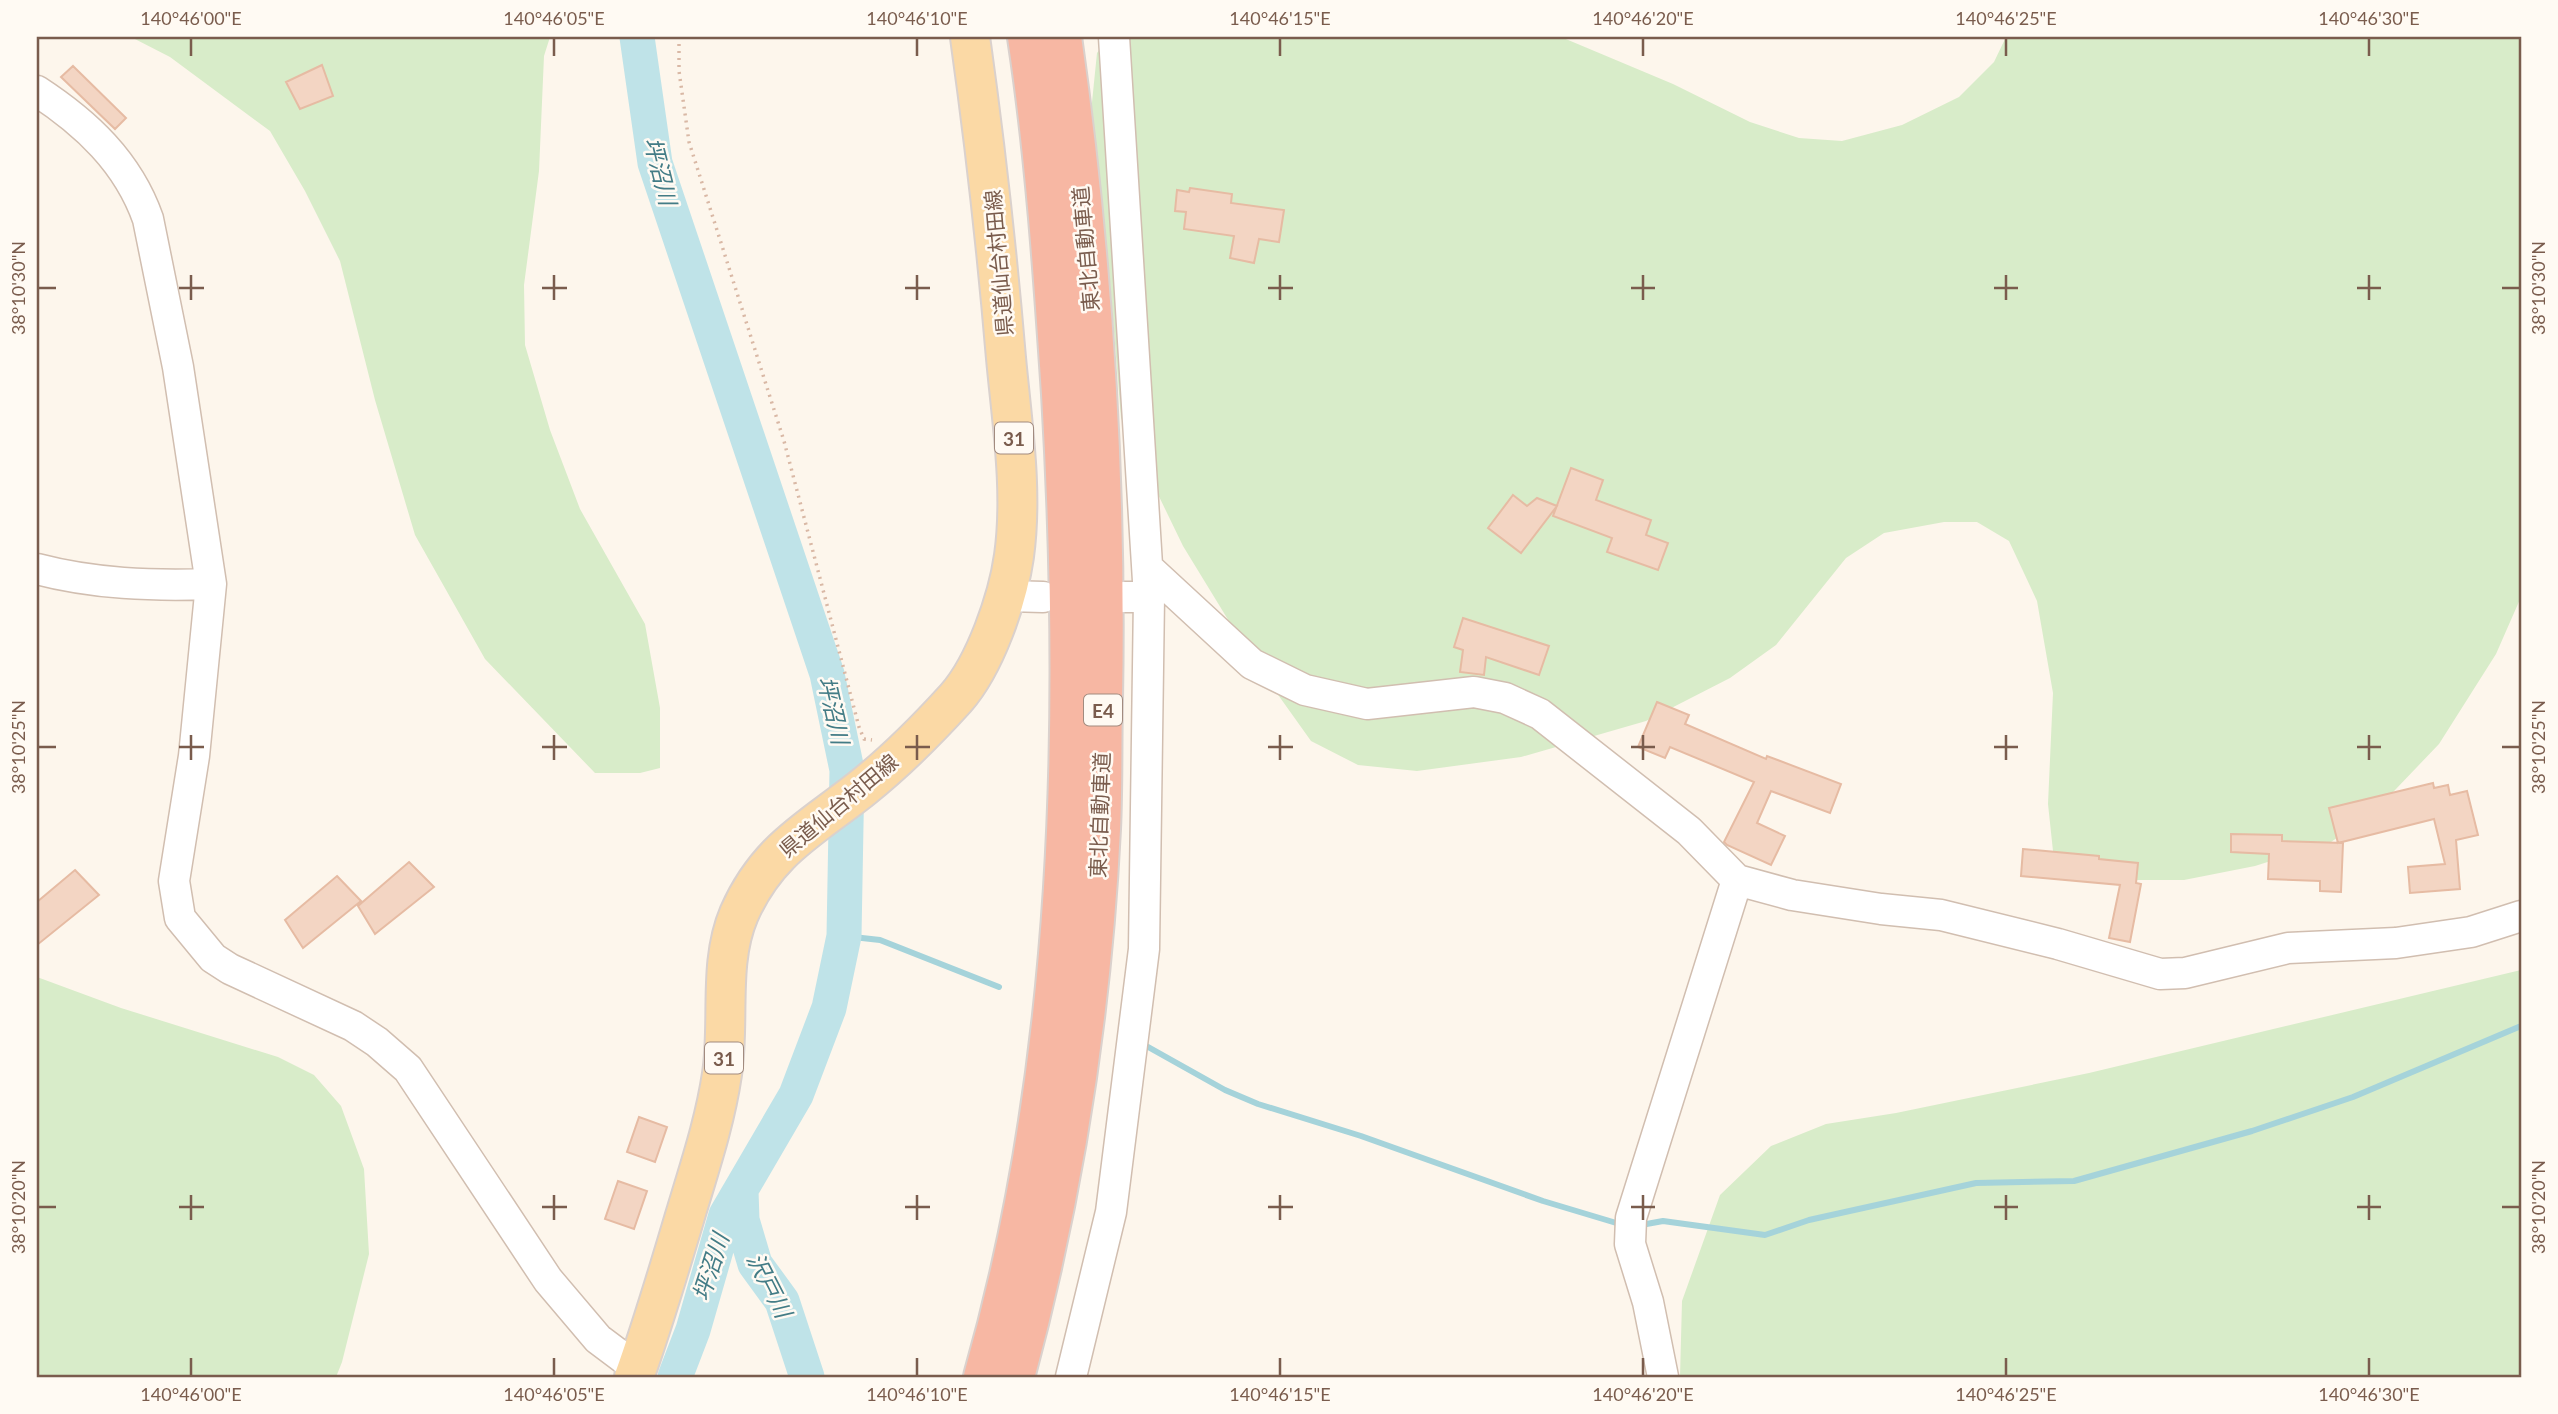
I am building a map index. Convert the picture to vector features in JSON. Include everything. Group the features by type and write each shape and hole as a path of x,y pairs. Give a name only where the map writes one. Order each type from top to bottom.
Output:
{"highway":[{"name":"東北自動車道","path":"983,1377 1012,1261 1038,1115 1059,931 1068,771 1070,647 1066,480 1048,211 1027,37"},
{"name":"東北自動車道","path":"1015,1377 1036,1298 1074,1092 1092,944 1101,829 1103,522 1086,237 1062,37"}],"main road":[{"name":"県道仙台村田線","path":"636,1373 710,1130 722,1076 729,950 737,918 752,887 771,861 794,838 863,788 916,740 959,694 978,662 1025,596 1014,556 1017,510 1014,447 989,171 970,37"}],"street":[{"path":"1071,1377 1111,1212 1144,949 1136,408 1114,37"},
{"path":"37,90 98,137 141,198 148,219 178,367 211,584 194,756 174,881 180,918 213,958 230,969 353,1026 377,1042 408,1069 548,1280 598,1339 636,1373"},
{"path":"37,569 65,576 142,585 211,584"},
{"path":"1140,587 1252,664 1305,690 1367,704 1474,692 1505,698 1540,714 1689,831 1737,880 1792,894 1881,909 1941,915 2058,944 2160,974 2185,973 2288,948 2396,943 2471,932 2521,916"},
{"path":"1663,1377 1630,1225 1737,880"}],"path":[{"path":"679,37 679,71 689,142 784,441 859,727 864,738 880,742"}],"green space":[{"path":"131,37 550,37 544,56 539,171 524,285 525,345 550,430 580,509 645,624 660,708 660,768 640,773 595,773 485,659 415,535 375,400 340,261 305,191 270,131 170,57"},
{"path":"1109,37 1561,37 1673,84 1750,122 1799,138 1842,141 1902,125 1959,97 1994,62 2006,37 2521,37 2521,597 2496,654 2439,744 2374,812 2331,842 2255,866 2184,880 2130,880 2089,870 2053,851 2048,804 2053,693 2037,601 2009,541 1977,522 1944,522 1884,533 1846,558 1776,645 1730,678 1646,721 1521,757 1417,771 1358,765 1311,741 1249,654 1183,546 1121,418 1110,282 1091,112 1097,53"},
{"path":"2521,970 2521,1377 1680,1377 1682,1301 1720,1195 1771,1146 1826,1124 1896,1113 2089,1073"},
{"path":"37,977 121,1008 278,1057 314,1075 341,1106 364,1169 369,1254 336,1377 37,1377"}],"building":[{"path":"322,65 333,96 300,109 286,82"},
{"path":"73,66 126,118 115,129 61,77"},
{"path":"1190,188 1232,194 1231,203 1284,210 1279,242 1259,239 1254,263 1230,258 1234,236 1184,229 1186,212 1175,211 1177,190 1189,192"},
{"path":"1571,468 1603,480 1596,500 1651,520 1646,535 1668,543 1658,570 1607,552 1612,538 1553,516"},
{"path":"1513,495 1527,506 1537,498 1557,506 1521,553 1488,528"},
{"path":"1463,618 1549,646 1539,675 1486,657 1484,675 1460,672 1463,650 1454,647"},
{"path":"1657,702 1689,715 1685,724 1766,759 1767,756 1841,784 1830,813 1771,791 1757,823 1785,836 1771,865 1727,845 1724,842 1754,782 1670,747 1665,758 1638,747"},
{"path":"2433,783 2434,788 2448,785 2450,795 2467,791 2478,835 2456,840 2460,889 2410,893 2408,867 2445,864 2434,819 2338,843 2329,808"},
{"path":"2231,834 2282,835 2282,841 2343,843 2341,892 2320,891 2320,881 2268,879 2269,854 2231,852"},
{"path":"2023,849 2099,856 2099,859 2138,863 2136,883 2141,884 2130,942 2109,938 2120,885 2021,876"},
{"path":"409,862 434,887 375,934 358,906"},
{"path":"75,870 99,895 37,945 37,902"},
{"path":"337,876 361,901 303,948 285,920"},
{"path":"639,1117 667,1127 655,1162 627,1152"},
{"path":"618,1181 647,1191 634,1229 605,1219"}],"waterway":[{"name":"坪沼川","path":"637,37 655,163 827,674 847,770 844,936 829,1008 796,1095 726,1215 693,1330 675,1377"},
{"path":"844,936 880,940 999,987"},
{"path":"1641,1225 1663,1221 1765,1235 1809,1220 1976,1183 2074,1181 2252,1131 2353,1097 2521,1026"},
{"path":"1141,1043 1225,1090 1258,1104 1361,1136 1543,1201 1623,1225"},
{"name":"沢戸川","path":"741,1191 742,1220 755,1264 782,1301 807,1377"}]}
